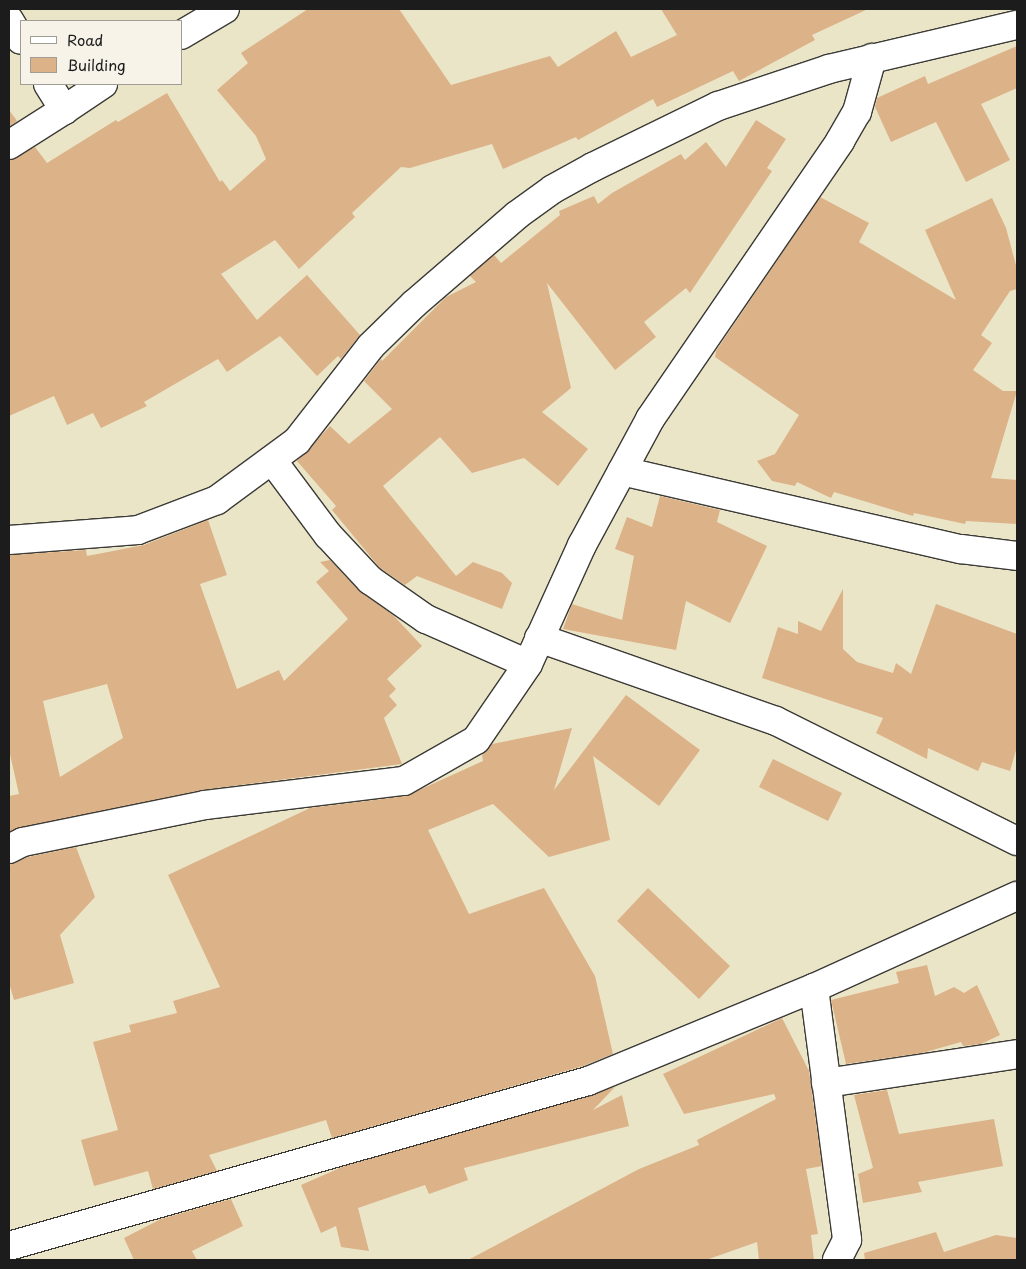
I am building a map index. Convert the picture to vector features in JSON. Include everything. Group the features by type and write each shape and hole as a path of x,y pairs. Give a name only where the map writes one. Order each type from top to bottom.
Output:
{"street":[{"path":"182,34 225,9"},
{"path":"9,20 20,38"},
{"path":"9,540 138,530 217,500 296,441 371,346 414,304 517,215 553,189 718,106 872,58 1017,25"},
{"path":"9,849 22,842 205,805 404,781 476,740 528,664 582,545 650,419 840,141 857,112 872,58"},
{"path":"49,85 64,110"},
{"path":"9,145 102,85"},
{"path":"272,460 328,535 370,580 426,619 528,664"},
{"path":"622,471 961,548 1017,556"},
{"path":"539,638 776,721 1017,840"},
{"path":"9,1246 588,1081 814,988 1017,896"},
{"path":"814,988 847,1254"},
{"path":"826,1083 1017,1054"}],"building":[{"path":"308,9 399,9 451,85 550,56 558,67 616,31 631,57 677,35 661,9 868,9 812,35 815,40 739,81 733,71 657,107 653,99 578,140 576,137 503,169 492,144 410,168 401,167 352,213 355,217 299,269 275,240 221,274 257,320 307,275 360,335 341,359 338,356 317,376 280,336 227,372 218,359 144,402 147,406 101,428 93,413 67,425 54,396 9,416 9,160 35,147 47,163 116,120 118,122 167,93 220,182 222,180 230,191 266,159 256,136 217,90 248,63 241,53"},
{"path":"1017,46 1017,88 981,104 1010,160 966,182 936,122 891,142 875,107 877,98 925,76 928,84"},
{"path":"9,110 17,121 9,127"},
{"path":"756,120 786,139 767,168 772,171 690,293 686,288 644,322 656,337 615,370 547,283 571,388 542,412 588,449 558,486 524,458 472,473 440,437 383,486 456,576 473,562 502,573 512,583 502,609 417,576 405,585 380,568 332,510 336,506 297,461 330,426 349,444 392,409 364,381 381,359 382,361 446,297 476,282 470,276 494,255 501,263 560,215 559,211 594,196 598,204 612,193 681,154 685,160 706,142 726,167"},
{"path":"820,197 869,223 859,242 956,300 925,230 992,198 1006,228 1017,269 1017,289 1010,291 981,335 992,343 973,370 1003,391 1017,391 991,478 1017,480 1017,524 966,521 965,524 914,513 913,516 834,492 831,498 797,482 795,486 772,481 757,461 775,454 799,415 715,357 716,351"},
{"path":"660,496 720,510 717,522 767,546 730,623 686,601 676,650 563,629 572,604 622,620 634,556 615,549 627,517 652,527"},
{"path":"208,520 227,575 200,584 237,689 279,670 284,681 348,619 316,582 329,571 320,562 330,560 359,591 393,615 422,646 387,679 396,689 389,696 397,705 384,718 402,764 202,790 9,832 9,796 19,794 9,750 9,555 86,550 87,556 144,545","holes":["107,684 123,738 60,777 43,701"]},
{"path":"843,589 843,649 857,662 893,673 896,663 911,674 936,604 1017,634 1017,747 1010,771 982,762 978,771 928,748 927,759 876,733 883,718 762,678 778,627 798,634 798,621 821,631"},
{"path":"626,695 700,750 659,806 593,756 610,840 549,857 493,804 428,830 469,914 544,888 595,976 613,1054 583,1066 332,1138 326,1120 209,1155 217,1171 153,1189 148,1171 94,1186 81,1140 118,1130 93,1042 131,1032 129,1025 177,1013 173,1001 220,987 168,875 310,808 406,796 483,761 482,755 492,744 572,728 554,790"},
{"path":"773,759 842,793 828,821 759,787"},
{"path":"76,847 95,897 60,935 74,983 14,1000 9,983 9,865 28,857"},
{"path":"648,888 730,966 699,999 617,921"},
{"path":"927,965 935,996 954,987 964,993 977,985 1000,1035 981,1044 963,1046 961,1042 922,1053 846,1064 831,1000 899,983 896,972"},
{"path":"782,1018 809,1071 822,1166 806,1169 818,1234 811,1235 814,1260 759,1260 757,1242 706,1260 468,1260 639,1169 699,1145 697,1140 776,1099 774,1094 684,1114 663,1074"},
{"path":"615,1087 593,1110 622,1095 629,1126 464,1168 468,1180 429,1194 425,1185 358,1208 369,1251 341,1247 336,1226 321,1233 301,1185 342,1167"},
{"path":"887,1090 899,1134 994,1119 1003,1166 918,1182 922,1192 863,1203 858,1174 873,1168 854,1095"},
{"path":"231,1199 243,1226 192,1251 197,1260 134,1260 124,1238 161,1219"},
{"path":"936,1232 944,1252 996,1235 1017,1238 1017,1260 865,1260 864,1253"}]}
